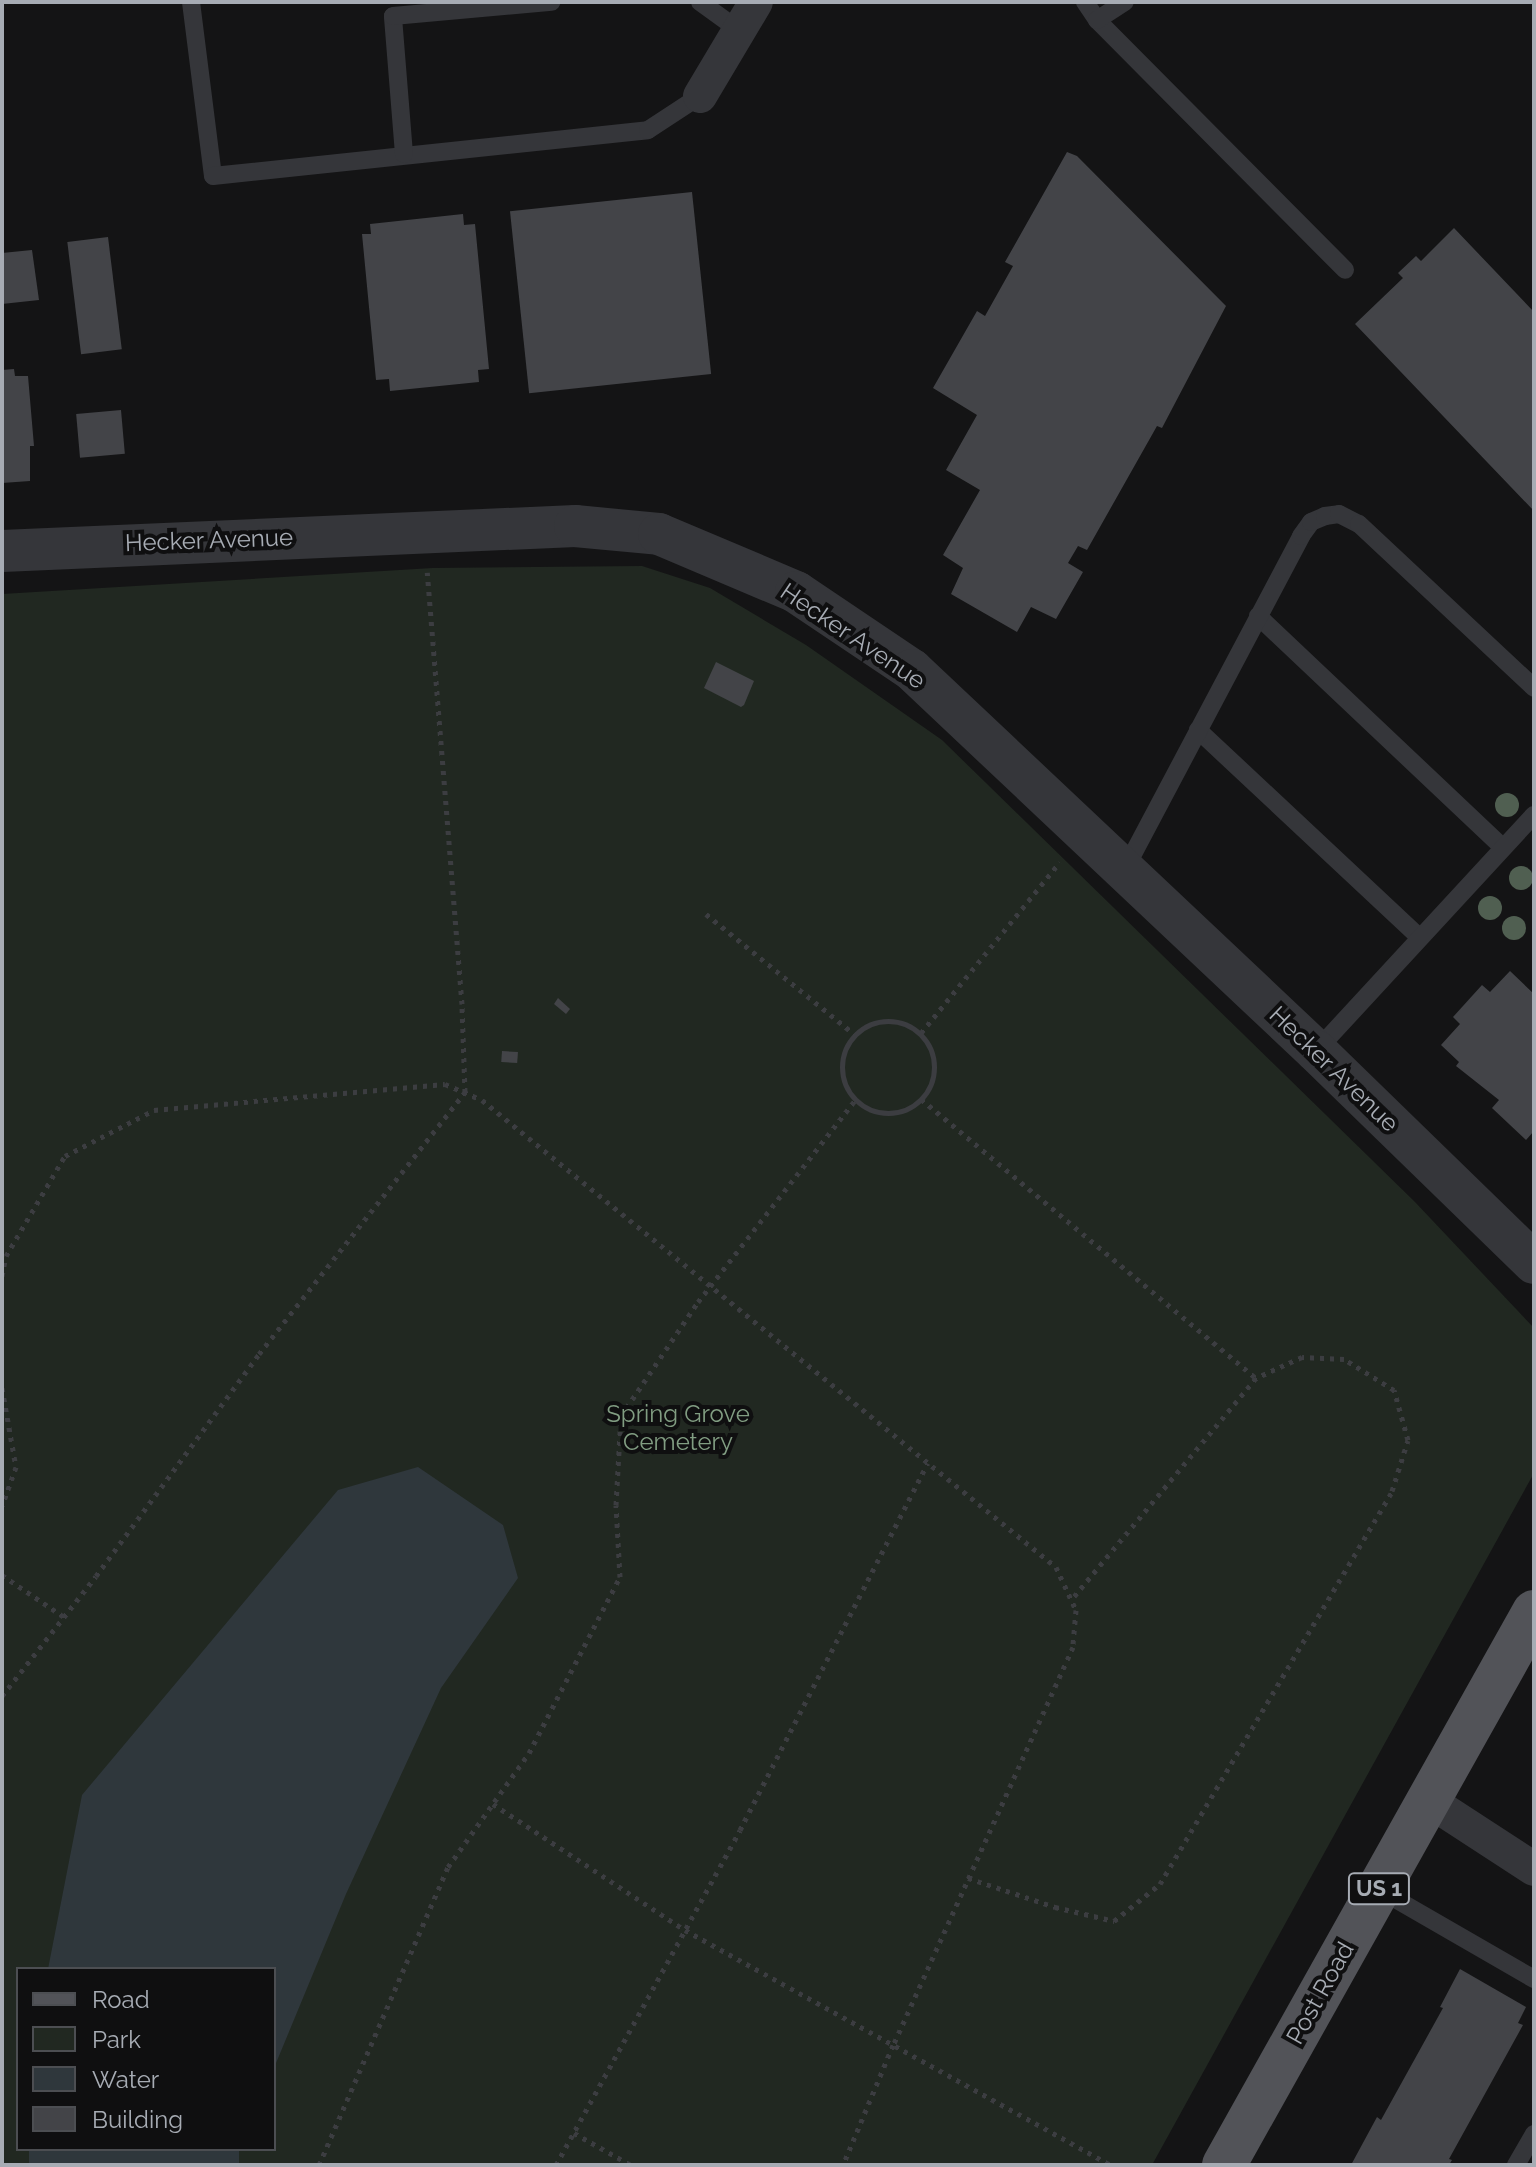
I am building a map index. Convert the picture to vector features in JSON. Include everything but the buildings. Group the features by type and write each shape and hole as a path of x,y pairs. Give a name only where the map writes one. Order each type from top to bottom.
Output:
{"main road":[{"name":"Post Road","path":"1224,2165 1534,1612"}],"street":[{"path":"700,96 748,16"},
{"name":"Hecker Avenue","path":"2,551 575,526 659,534 796,592 912,670 1316,1051 1534,1263"},
{"path":"1428,1800 1534,1869"}],"lane":[{"path":"191,2 213,176 648,130 700,96"},
{"path":"404,154 393,16 551,2"},
{"path":"700,2 748,16"},
{"path":"1085,2 1097,20 1345,270"},
{"path":"1097,20 1125,2"},
{"path":"1124,871 1311,522 1339,514 1359,524 1534,688"},
{"path":"1258,616 1503,848"},
{"path":"1198,730 1420,938"},
{"path":"1316,1051 1534,815"},
{"path":"1378,1889 1534,1979"},
{"path":"1516,2165 1534,2134"}],"path":[{"path":"2,1696 259,1354 465,1092 462,1004 424,534"},
{"path":"921,1033 1084,834"},
{"path":"706,914 854,1034"},
{"path":"888,1020 905,1023 921,1033 931,1048 935,1066 931,1084 921,1099 906,1110 889,1113 870,1110 855,1100 845,1085 841,1067 844,1049 854,1034 869,1024 888,1020"},
{"path":"2,1276 6,1256 65,1156 154,1110 445,1084 482,1100 1056,1567 1076,1610 1073,1647 893,2045 843,2165"},
{"path":"921,1099 1256,1378"},
{"path":"319,2165 448,1867 529,1753 620,1577 616,1505 621,1416 711,1286 855,1100"},
{"path":"968,1878 1055,1907 1114,1921 1160,1884 1392,1491 1408,1440 1394,1390 1344,1359 1302,1357 1256,1378 1071,1600"},
{"path":"2,1388 16,1467 2,1506"},
{"path":"556,2165 685,1930 928,1463"},
{"path":"2,1575 64,1617"},
{"path":"493,1804 685,1930 1110,2165"},
{"path":"574,2133 631,2165"}],"green space":[{"name":"Spring Grove Cemetery","path":"642,566 710,588 806,645 942,740 1415,1202 1534,1328 1534,1473 1152,2165 2,2165 2,594 433,568"}],"water":[{"path":"418,1467 503,1525 518,1578 441,1688 346,1894 276,2063 276,1967 48,1967 82,1795 338,1490"},
{"path":"29,2151 239,2151 239,2165 29,2165"}]}
